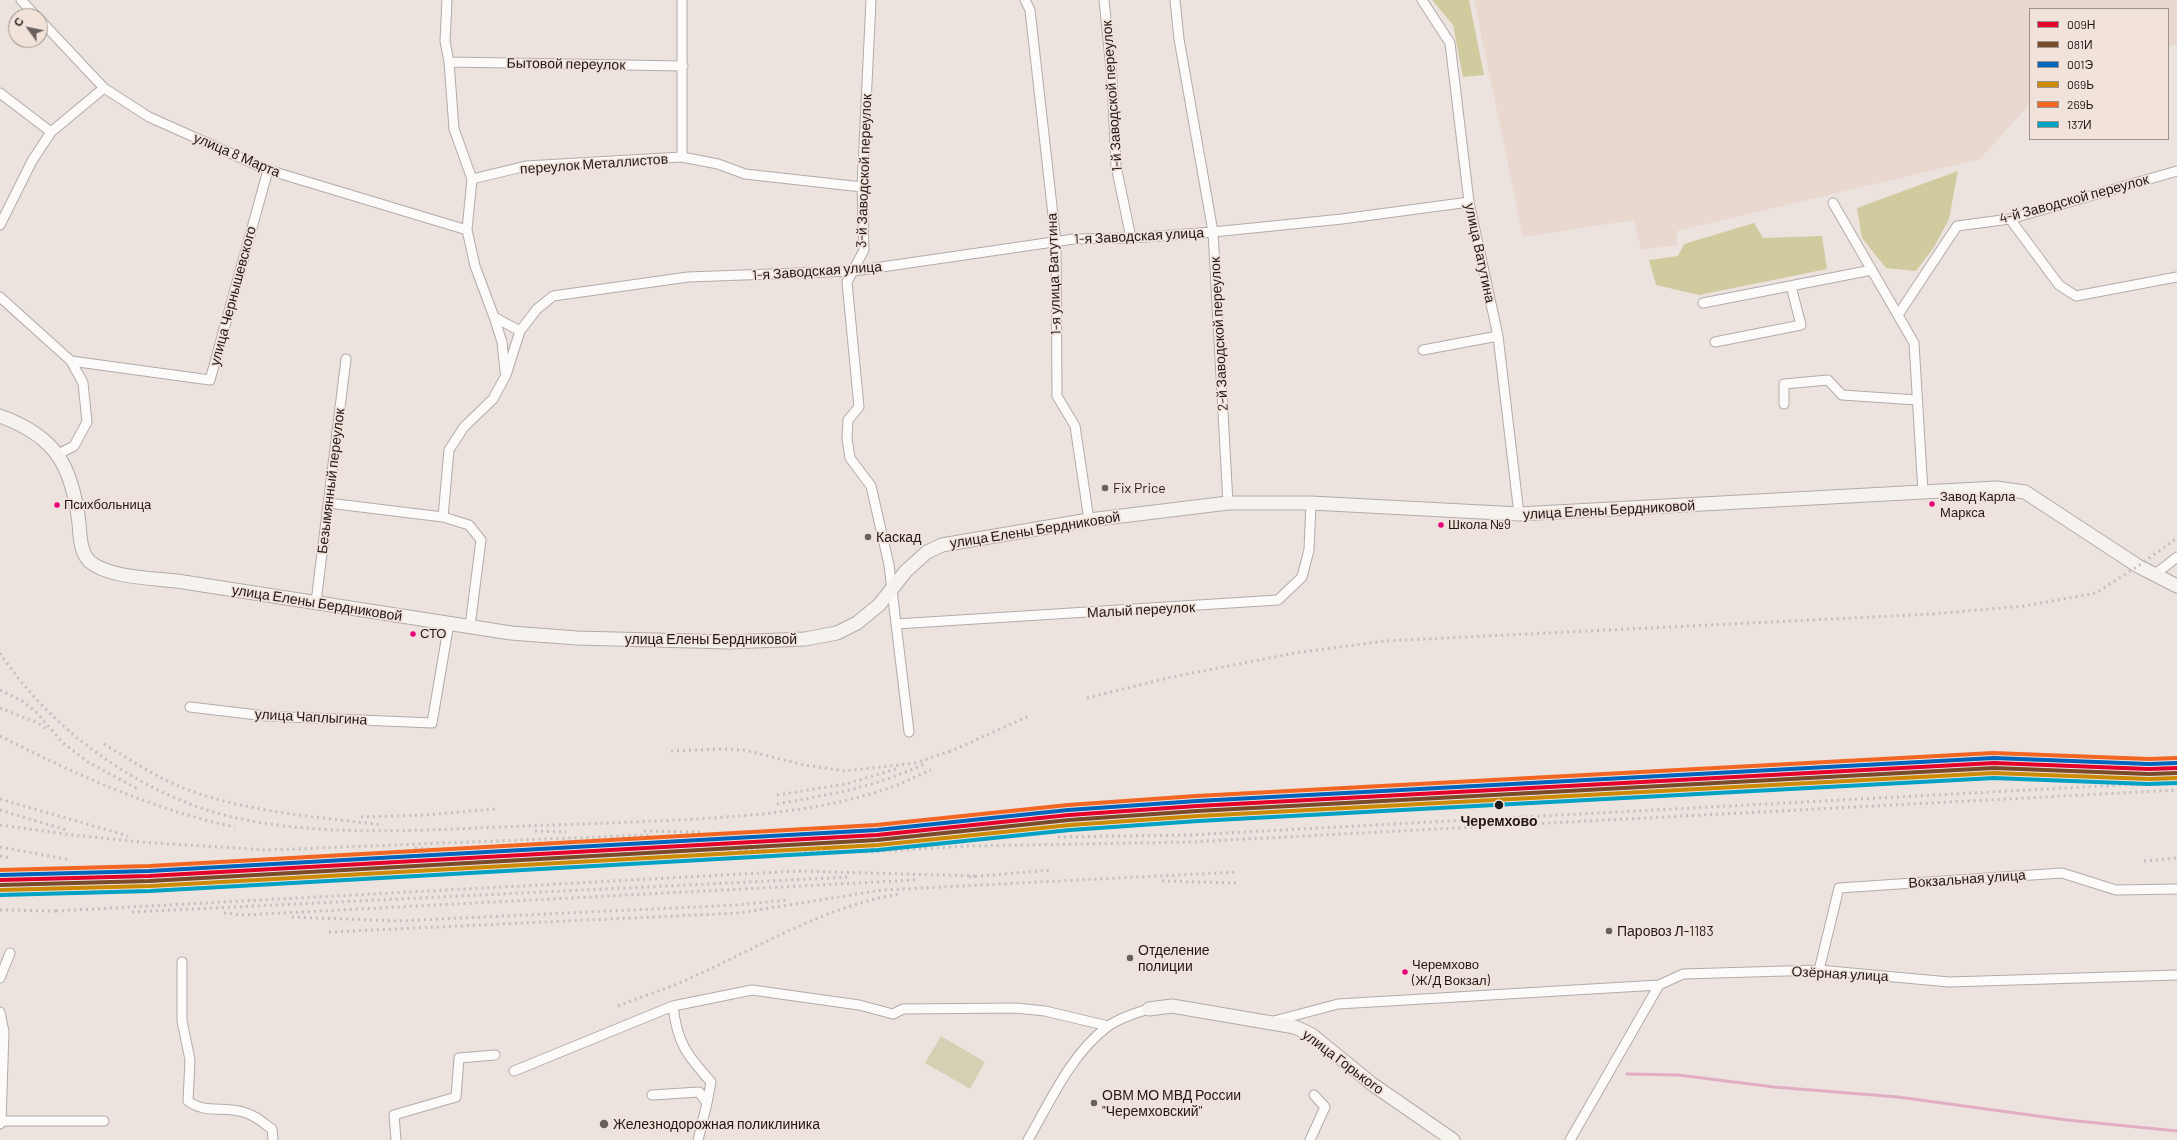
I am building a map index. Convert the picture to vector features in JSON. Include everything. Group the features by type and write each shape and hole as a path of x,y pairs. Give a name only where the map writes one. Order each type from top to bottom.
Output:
{"street":[{"path":"21,0 28,8"},
{"path":"447,0 445,41 449,62 454,129 472,179 467,230 475,266 502,342 506,375"},
{"path":"682,0 682,157"},
{"name":"3-й Заводской переулок","path":"871,0 862,187 864,250 847,282 859,407 848,420 847,439 850,458 871,486 889,565 909,732"},
{"name":"1-я улица Ватутина","path":"1025,0 1030,10 1056,242 1057,396 1075,426 1089,520"},
{"name":"1-й Заводской переулок","path":"1104,0 1112,79 1116,166 1131,238"},
{"name":"2-й Заводской переулок","path":"1175,0 1179,39 1213,232 1228,502"},
{"name":"улица Ватутина","path":"1422,0 1450,43 1469,202 1498,336 1518,514"},
{"name":"улица 8 Марта","path":"48,28 104,88 148,117 268,170 467,230"},
{"name":"Бытовой переулок","path":"449,62 683,66"},
{"path":"0,225 32,161 51,132 104,88"},
{"path":"0,93 51,132"},
{"name":"переулок Металлистов","path":"472,179 526,166 682,157 718,164 744,174 862,187"},
{"name":"улица Чернышевского","path":"71,360 210,380 268,170"},
{"name":"4-й Заводской переулок","path":"1898,315 1957,226 2010,219 2177,171"},
{"name":"1-я Заводская улица","path":"443,518 449,450 464,427 493,398 506,375 520,331 537,309 554,296 688,277 854,271 1074,239 1131,238 1213,232 1342,219 1469,202"},
{"path":"1833,202 1914,342 1923,492"},
{"path":"2010,219 2059,285 2076,296 2177,277"},
{"path":"1703,303 1872,270"},
{"path":"1715,342 1801,325 1791,286"},
{"path":"0,297 71,360 83,383 87,422 74,446 58,454"},
{"path":"494,317 520,331"},
{"path":"1422,350 1498,336"},
{"name":"Безымянный переулок","path":"316,602 346,359"},
{"path":"1784,404 1784,384 1828,380 1842,395 1917,400"},
{"name":"улица Елены Бердниковой","path":"0,416 19,423 40,436 58,454 69,476 77,506 81,545 89,560 103,569 123,574 316,602 510,633 577,638 729,642 805,639 837,633 857,623 879,605 906,572 927,552 942,545 1089,520 1228,502 1311,502 1518,514 1996,488 2026,492 2138,566 2177,586"},
{"name":"Малый переулок","path":"896,624 1214,606 1278,600 1302,577 1309,550 1311,502"},
{"path":"328,503 443,518 469,525 481,540 470,626"},
{"path":"2154,574 2177,557"},
{"name":"улица Чаплыгина","path":"190,707 266,716 432,723 449,623"},
{"name":"Вокзальная улица","path":"1819,970 1839,888 2062,873 2116,890 2177,889"},
{"path":"0,978 10,952"},
{"path":"182,962 182,1021 190,1060 188,1101 198,1108 241,1111 256,1116 272,1129 273,1140"},
{"name":"Озёрная улица","path":"1659,985 1683,974 1819,970 1949,982 2177,975"},
{"path":"1273,1022 1338,1004 1659,985"},
{"path":"1570,1140 1659,985"},
{"path":"514,1071 673,1006 752,990 859,1005 893,1014 903,1009 1016,1008 1045,1011 1108,1026"},
{"path":"673,1006 675,1028 683,1049 711,1082 698,1140"},
{"name":"улица Горького","path":"1149,1009 1172,1006 1273,1022 1295,1027 1312,1035 1372,1084 1453,1140"},
{"path":"1028,1140 1070,1068 1091,1040 1108,1026 1127,1016 1149,1009"},
{"path":"0,1012 4,1032 1,1122 104,1121"},
{"path":"396,1140 394,1115 456,1097 458,1058 495,1055"},
{"path":"652,1094 699,1092 707,1104"},
{"path":"1310,1140 1325,1107 1314,1095"}],"shaded area":[{"path":"1432,0 1469,0 1484,75 1463,77 1453,25"},
{"path":"1474,0 2177,0 2177,44 2169,47 2169,8 2029,8 2029,105 1980,159 1677,231 1677,245 1641,250 1634,220 1523,237"},
{"path":"1958,171 1949,219 1934,247 1916,271 1886,268 1862,238 1857,208"},
{"path":"1754,223 1763,238 1822,236 1827,269 1699,295 1656,285 1649,260 1678,256 1684,244"},
{"path":"941,1036 985,1062 970,1089 925,1063"}],"waterway":[{"path":"1627,1074 1678,1075 1774,1087 1898,1097 2067,1120 2177,1131"}],"railway":[{"path":"1087,698 1172,677 1295,653 1385,641 1933,614 2024,606 2096,593 2138,566 2177,538"},
{"path":"0,653 21,681 44,707 99,755 130,775 162,792 195,806 228,816 263,823 336,830 374,831 653,821 744,816 790,811 835,803 893,787 931,770"},
{"path":"0,690 24,702 37,713 63,743 88,762 140,790"},
{"path":"0,708 38,723 46,729"},
{"path":"949,752 1029,716"},
{"path":"0,736 57,764 144,801 204,820 235,827"},
{"path":"104,744 161,778 181,787 229,802 280,812 383,825"},
{"path":"671,751 723,749 745,750 804,765 845,771 915,763 953,750"},
{"path":"777,804 852,789 888,779 924,764"},
{"path":"777,795 846,784 896,769"},
{"path":"1058,837 1188,835 2177,782"},
{"path":"739,850 869,852 967,846 1190,842 2177,790"},
{"path":"0,799 128,836"},
{"path":"361,817 425,815 495,809"},
{"path":"0,810 66,830"},
{"path":"0,825 141,842 267,850 649,835"},
{"path":"535,831 566,832"},
{"path":"644,831 704,832"},
{"path":"0,847 71,860"},
{"path":"415,848 434,849"},
{"path":"0,856 10,858"},
{"path":"2144,861 2177,858"},
{"path":"969,877 1052,870"},
{"path":"56,911 798,871 975,876"},
{"path":"329,932 739,913 882,890 1237,872"},
{"path":"132,912 851,877"},
{"path":"224,913 244,915 915,880"},
{"path":"1162,881 1237,883"},
{"path":"618,1006 686,980 816,919 871,900 899,894"},
{"path":"292,917 398,921 737,905 787,900"},
{"path":"0,910 60,911"}],"transit line":[{"name":"269Ь","path":"0,870 149,866 876,825 1068,805 1196,796 1993,753 2149,759 2177,758"},
{"name":"001Э","path":"0,875 149,871 877,830 1068,810 1197,801 1994,758 2149,764 2177,763"},
{"name":"009Н","path":"0,880 149,876 877,835 1069,815 1197,806 1994,763 2149,769 2177,768"},
{"name":"081И","path":"0,885 149,881 877,840 1069,820 1197,811 1994,768 2149,774 2177,773"},
{"name":"069Ь","path":"0,890 150,886 878,845 1070,825 1198,816 1994,773 2149,779 2177,778"},
{"name":"137И","path":"0,895 150,891 878,850 1070,830 1198,821 1994,778 2148,784 2177,783"}],"place":[{"name":"Fix Price","path":"1105,488"},
{"name":"Завод Карла Маркса","path":"1932,504"},
{"name":"Психбольница","path":"57,505"},
{"name":"Школа №9","path":"1441,525"},
{"name":"Каскад","path":"868,537"},
{"name":"СТО","path":"413,634"},
{"name":"Черемхово","path":"1499,805"},
{"name":"Паровоз Л-1183","path":"1609,931"},
{"name":"Отделение полиции","path":"1130,958"},
{"name":"Черемхово (Ж/Д Вокзал)","path":"1405,972"},
{"name":"ОВМ МО МВД России \"Черемховский\"","path":"1094,1103"},
{"name":"Железнодорожная поликлиника","path":"604,1124"}]}
